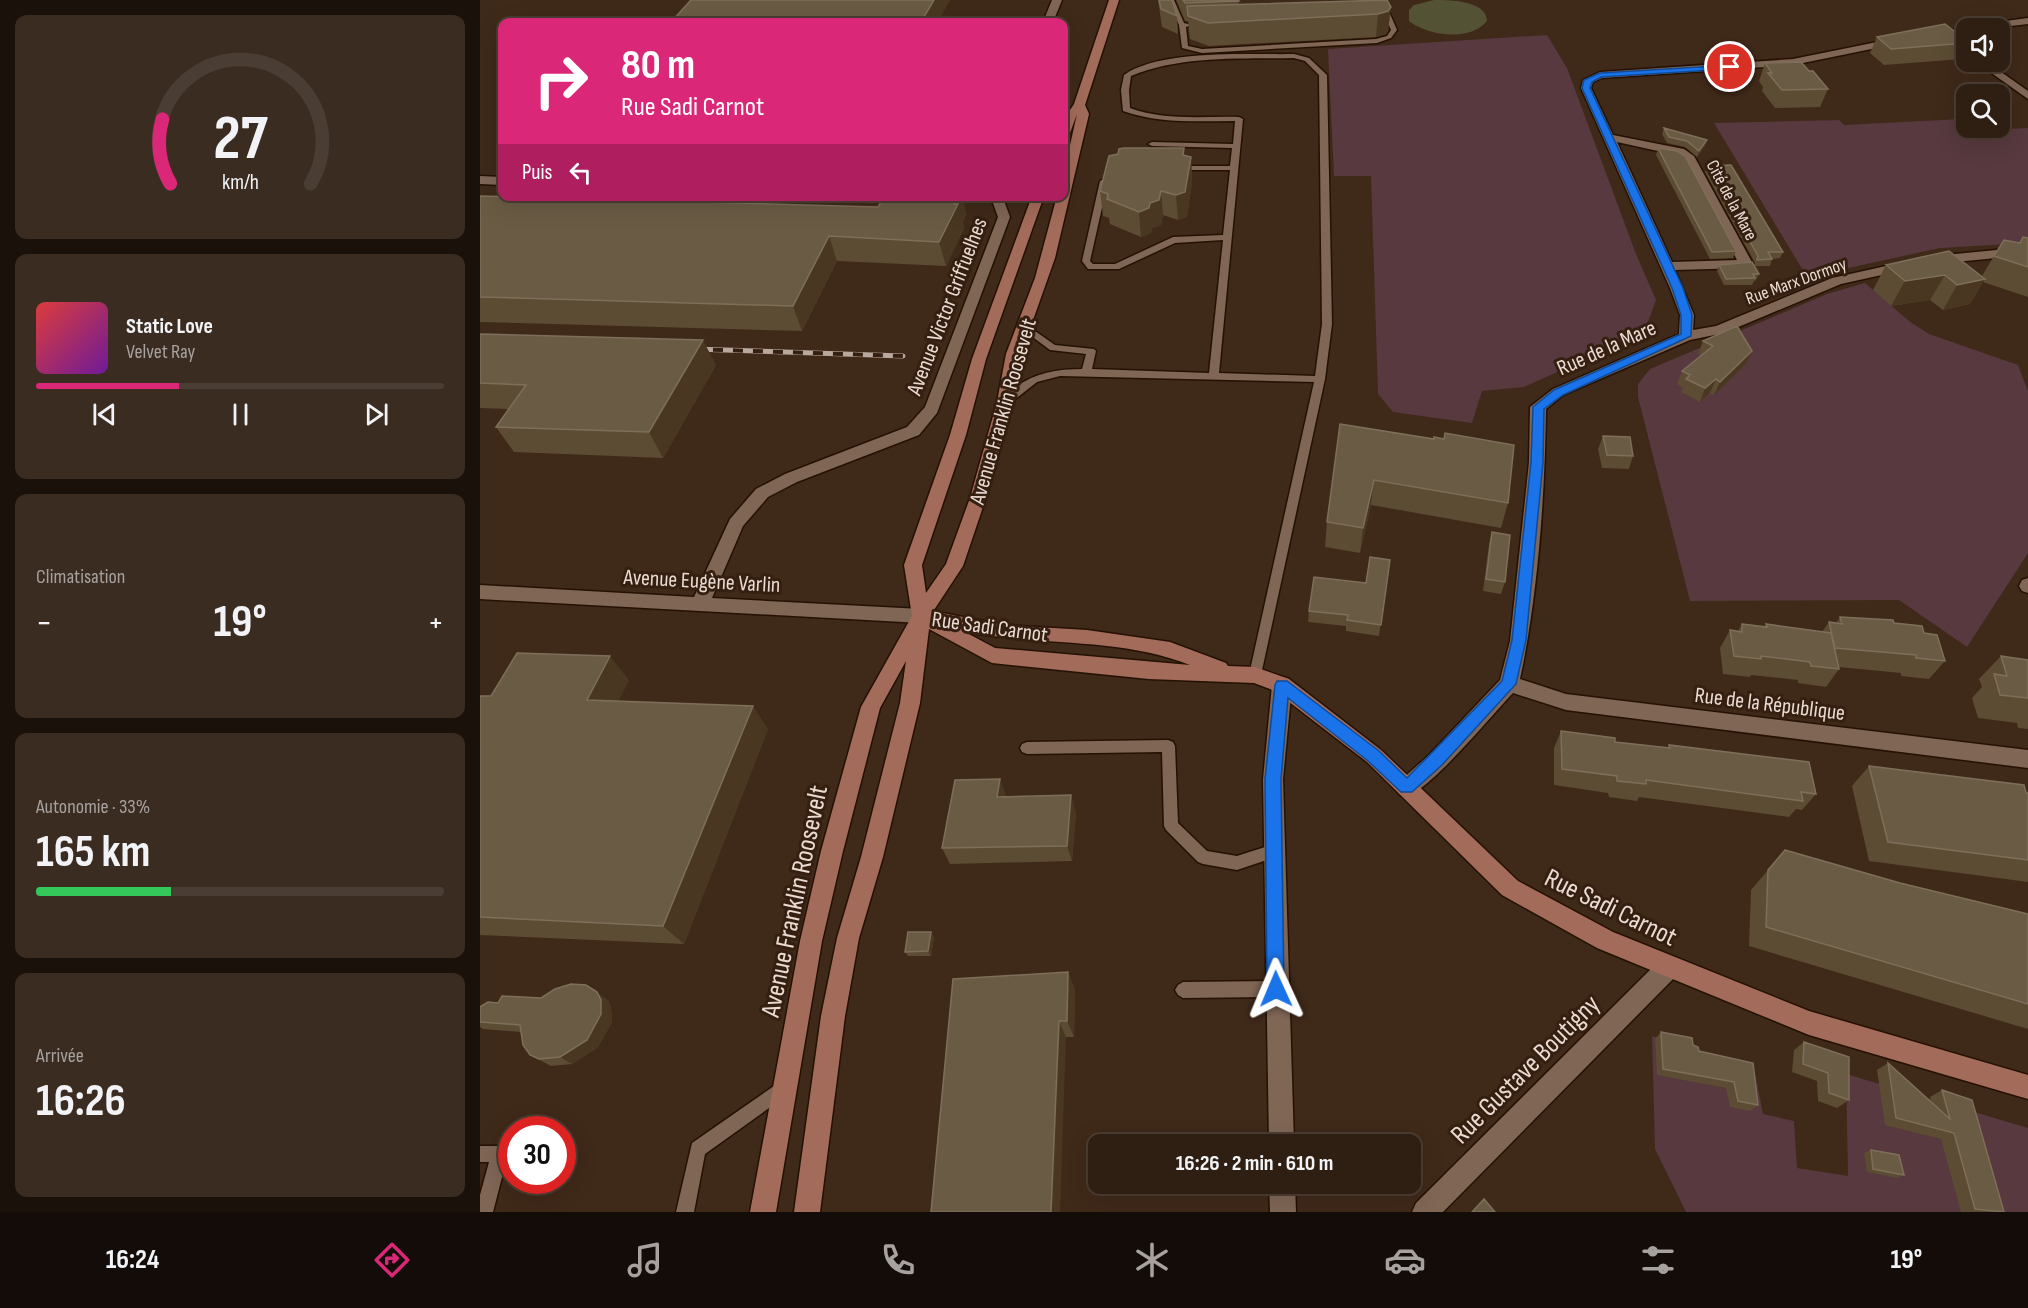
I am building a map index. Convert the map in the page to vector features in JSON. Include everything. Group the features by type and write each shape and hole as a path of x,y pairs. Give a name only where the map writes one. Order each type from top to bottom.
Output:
{"main road":[{"name":"Avenue Franklin Roosevelt","path":"1068,122 1071,114 1079,105 1114,0"},
{"name":"Avenue Franklin Roosevelt","path":"1068,176 1083,114 1079,105"},
{"name":"Avenue Franklin Roosevelt","path":"807,1212 833,1016 848,938 872,857 910,703 921,616 912,565 958,435 979,359 1036,201"},
{"name":"Avenue Franklin Roosevelt","path":"763,1212 811,941 832,851 871,707 921,616 954,566 978,498 1005,402 1005,386 1019,336 1026,327 1043,276 1062,201"},
{"name":"Rue Sadi Carnot","path":"921,616 992,655 1149,671 1255,675 1282,685 1374,756 1510,888 1634,954 1809,1023 2028,1087"},
{"name":"Rue Sadi Carnot","path":"921,616 1005,632 1087,638 1170,649 1232,673"}],"street":[{"path":"1050,18 1057,0"},
{"path":"2010,23 2028,21"},
{"path":"1944,34 1956,32"},
{"path":"1944,34 1956,43"},
{"name":"Rue de la Mare","path":"1509,684 1519,640 1537,462 1538,407 1558,392 1686,336 1687,315 1668,266 1586,88 1588,80 1600,75 1793,62 1944,34"},
{"path":"1995,72 2028,96"},
{"name":"Cité de la Mare","path":"1608,137 1680,152 1690,159 1746,264 1668,266"},
{"path":"480,180 498,181"},
{"name":"Avenue Victor Griffuelhes","path":"700,604 736,523 762,493 791,478 913,430 932,409 1004,216 999,201"},
{"name":"Rue Marx Dormoy","path":"1686,336 1719,330 1837,282 1918,263 2028,251"},
{"name":"Avenue Eugène Varlin","path":"480,592 921,616"},
{"path":"1407,788 1437,760 1509,684"},
{"name":"Rue de la République","path":"1509,684 1566,702 2028,759"},
{"path":"1281,1134 1273,779 1282,685"},
{"name":"Rue Gustave Boutigny","path":"1425,1212 1668,968"},
{"path":"1282,1194 1283,1212"}],"lane":[{"path":"1171,0 1182,25 1185,48 1202,51 1377,41 1389,37 1394,30 1381,0"},
{"path":"1376,17 1387,17"},
{"path":"1182,25 1203,24"},
{"path":"1214,376 1239,119 1157,117 1137,114 1126,109 1125,90 1128,75 1142,67 1163,62 1294,56 1307,59 1323,75 1328,324 1320,379 1255,675"},
{"path":"1152,144 1237,146"},
{"path":"1168,168 1235,168"},
{"path":"1105,173 1086,261 1091,267 1116,267 1173,240 1228,237"},
{"path":"1026,327 1053,348 1091,351 1086,372"},
{"path":"1005,402 1028,382 1048,372 1320,379"},
{"path":"1027,748 1168,746 1171,826 1203,857 1237,863 1274,850"},
{"path":"1183,990 1276,989"},
{"path":"685,1212 698,1149 785,1086"},
{"path":"480,1154 500,1154 484,1212"}],"shaded area":[{"path":"1434,0 1457,1 1474,5 1485,14 1487,21 1480,28 1470,32 1449,34 1427,30 1409,21 1409,10 1414,5"},
{"path":"1547,35 1567,68 1636,254 1656,300 1644,333 1524,387 1482,391 1472,423 1393,412 1378,394 1371,176 1334,176 1328,49"},
{"path":"1956,119 1956,138 2010,138 2010,129 2028,128 2028,243 1940,248 1807,277 1714,123 1839,120 1844,125"},
{"path":"1865,283 1909,321 1929,334 2018,365 2028,391 2028,553 1967,647 1899,600 1690,601 1638,397 1638,384 1650,369 1827,294"},
{"path":"1652,1036 1754,1068 1763,1114 1794,1121 1797,1168 1848,1176 1846,1074 2028,1128 2028,1212 1686,1212 1655,1149"}],"building":[{"path":"691,0 934,0 923,18 675,18"},
{"path":"1159,0 1172,0 1177,16 1161,9"},
{"path":"1183,0 1238,0 1239,1 1185,3"},
{"path":"1387,0 1391,7 1388,11 1378,14 1208,23 1188,16 1187,6"},
{"path":"1945,24 1956,32 1956,44 1891,49 1877,37"},
{"path":"1801,62 1809,71 1813,71 1828,89 1782,90 1768,73 1772,73 1765,63"},
{"path":"1664,128 1707,140 1699,151 1687,141 1669,137"},
{"path":"1184,148 1183,155 1191,157 1185,192 1176,195 1161,191 1159,200 1150,203 1149,208 1139,212 1107,199 1108,194 1100,191 1109,156 1118,154 1119,149"},
{"path":"1658,148 1677,151 1685,156 1736,251 1712,252"},
{"path":"1731,165 1783,252 1768,252 1772,259 1757,260 1758,256 1708,166"},
{"path":"480,196 498,196 498,201 661,201 878,207 881,201 956,201 954,204 958,204 939,242 829,236 793,306 480,297"},
{"path":"2023,237 2028,238 2028,267 1994,256 2004,240 2020,243"},
{"path":"1949,251 1985,279 1957,285 1945,275 1905,281 1886,265"},
{"path":"1752,262 1759,274 1753,274 1755,278 1726,279 1719,265"},
{"path":"1737,326 1752,351 1720,382 1716,379 1705,388 1686,379 1690,375 1682,371 1713,346 1703,341"},
{"path":"480,334 703,340 649,432 496,427 526,385 480,383"},
{"path":"1340,424 1434,439 1434,437 1444,439 1445,433 1514,445 1508,503 1374,480 1363,528 1327,522"},
{"path":"1603,436 1630,437 1633,456 1607,455"},
{"path":"1492,532 1510,535 1505,582 1486,579"},
{"path":"1370,557 1390,560 1381,625 1347,620 1348,615 1309,611 1314,577 1366,583"},
{"path":"1840,617 1893,620 1894,623 1922,626 1924,633 1937,635 1945,661 1916,658 1916,655 1835,648 1829,622 1842,624"},
{"path":"1742,624 1767,627 1766,624 1831,633 1839,669 1811,666 1810,662 1761,656 1761,659 1734,656 1730,630 1742,632"},
{"path":"517,653 610,656 587,700 753,706 663,926 480,917 480,696 491,696"},
{"path":"2001,656 2028,660 2028,698 2000,695 1994,674 2007,676"},
{"path":"1561,731 1615,738 1615,742 1670,748 1669,745 1809,762 1816,794 1801,792 1803,801 1646,780 1646,784 1617,781 1617,776 1562,769"},
{"path":"1869,766 2024,785 2028,793 2028,860 1888,842"},
{"path":"1000,779 997,797 1071,795 1067,846 942,848 955,780"},
{"path":"1785,850 1900,883 2028,914 2028,1004 1766,927 1768,870"},
{"path":"908,932 931,932 928,951 905,952"},
{"path":"1068,972 1067,1021 1059,1021 1051,1212 931,1212 953,979"},
{"path":"571,984 586,985 597,992 601,1000 601,1014 587,1040 560,1057 539,1059 530,1055 523,1045 520,1025 480,1022 480,1007 488,1002 498,1003 502,996 541,998 555,989"},
{"path":"1661,1032 1692,1038 1693,1045 1698,1047 1699,1051 1753,1063 1758,1105 1738,1101 1734,1082 1663,1069"},
{"path":"1804,1042 1849,1057 1849,1100 1829,1093 1828,1073 1803,1064"},
{"path":"1888,1063 1950,1119 1942,1090 1972,1100 2004,1212 1975,1209 1954,1133 1896,1118"},
{"path":"1871,1150 1899,1155 1904,1175 1873,1169"},
{"path":"1484,1199 1495,1212 1472,1212"}],"railway":[{"path":"693,349 903,356"}],"route":[{"path":"1276,989 1273,779 1282,685 1374,756 1407,788 1437,760 1509,684 1519,640 1537,462 1538,407 1558,392 1686,336 1687,315 1677,288 1586,88 1588,80 1600,75 1621,73 1730,67"}]}
